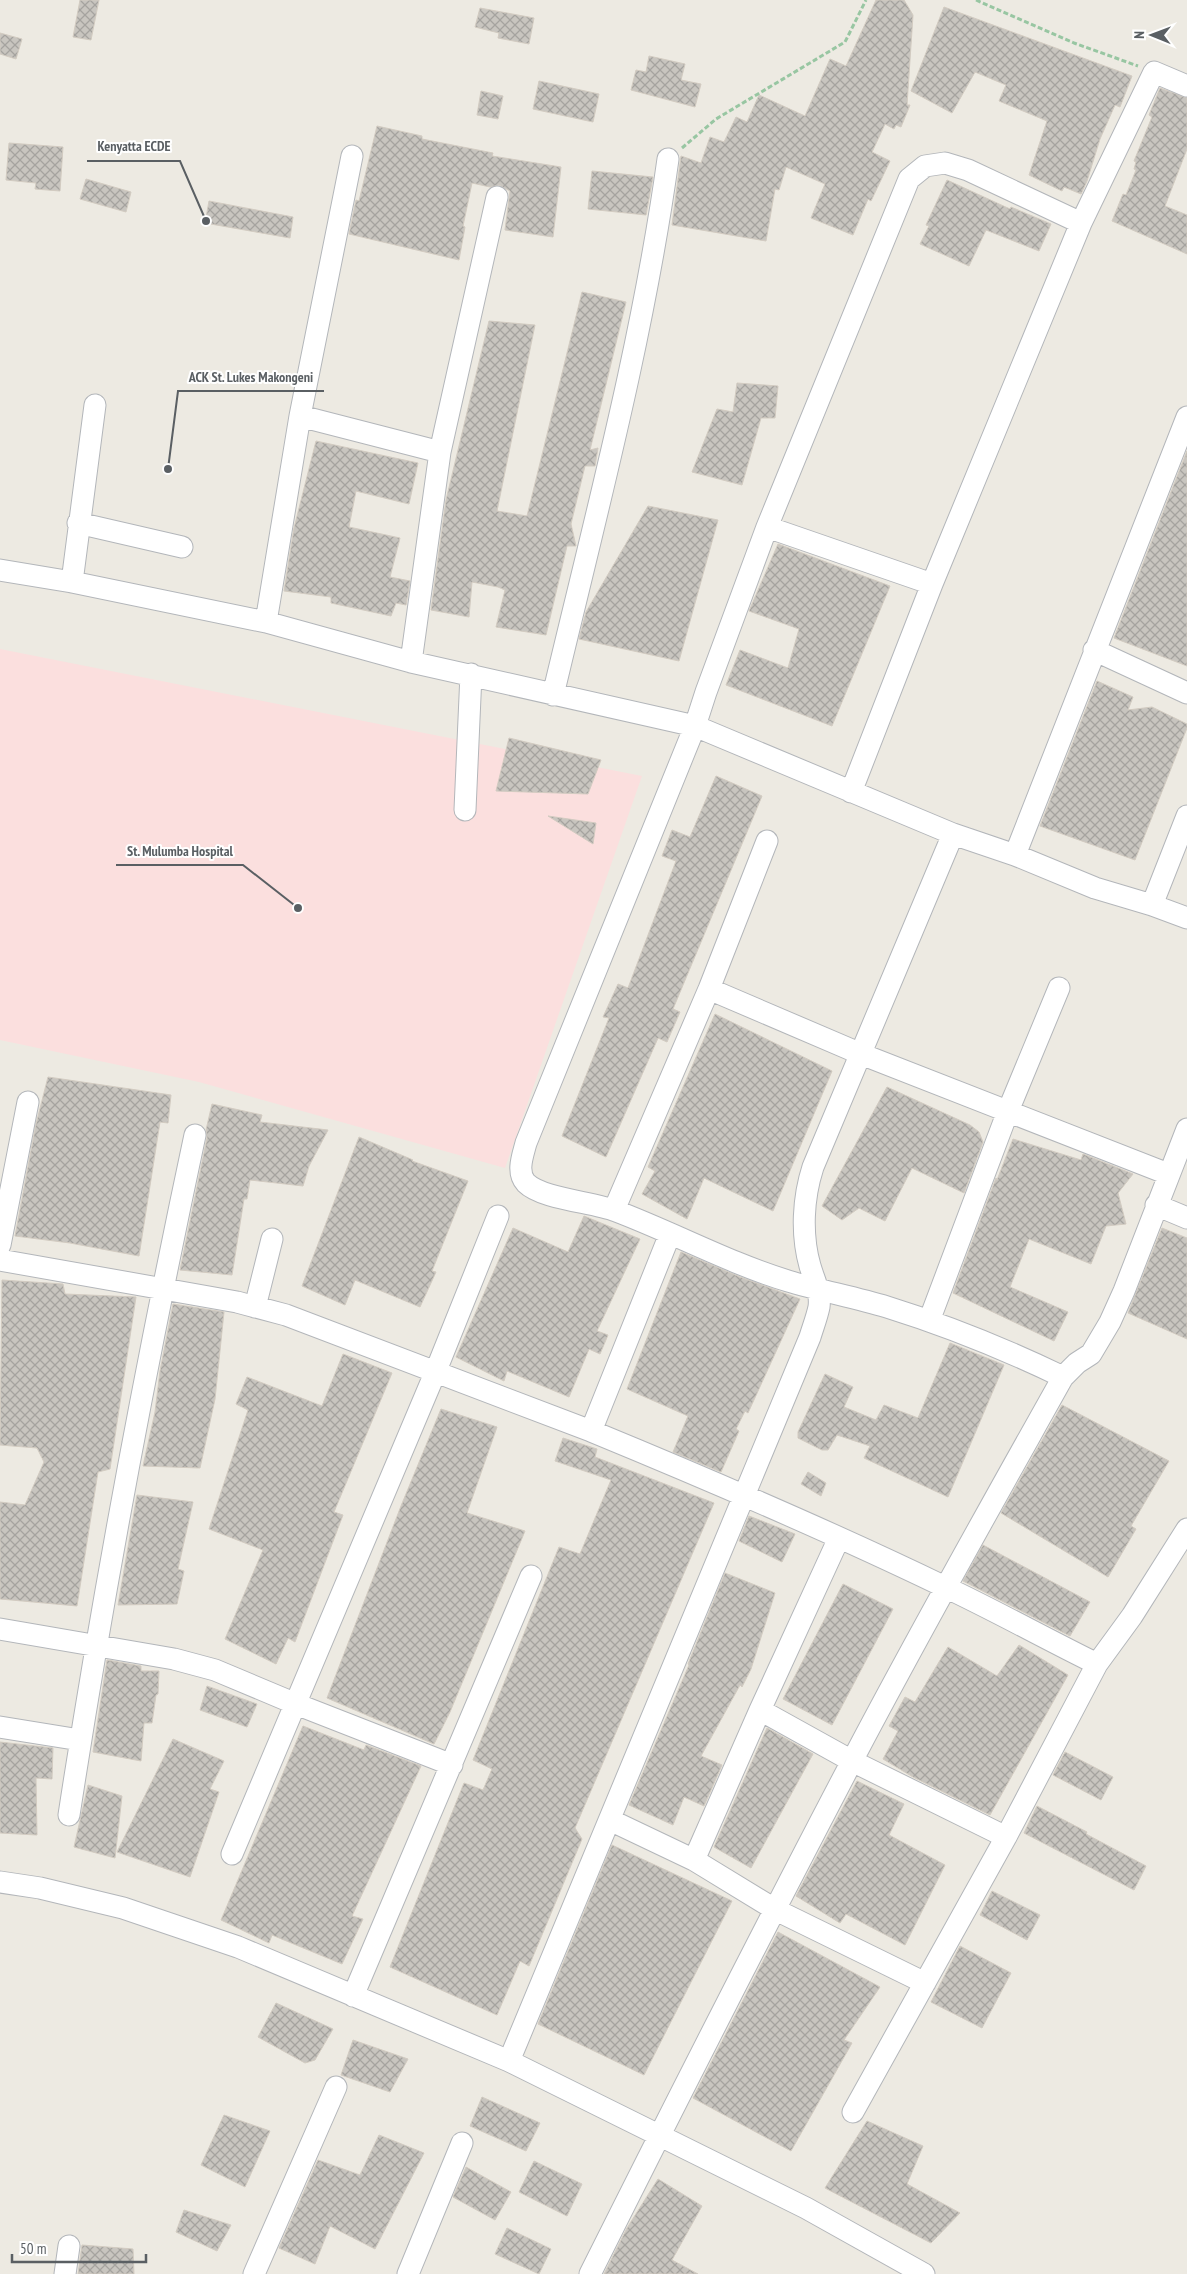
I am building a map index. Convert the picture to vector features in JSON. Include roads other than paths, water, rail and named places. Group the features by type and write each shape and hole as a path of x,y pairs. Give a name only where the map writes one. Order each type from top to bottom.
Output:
{"street":[{"path":"851,792 932,584 1081,224 1154,72 1187,86"},
{"path":"266,622 300,416 352,156"},
{"path":"553,695 602,489 653,258 668,159"},
{"path":"1063,1376 1005,1349 929,1321 749,1267 614,1210 543,1192 526,1183 521,1173 521,1164 530,1134 695,726 768,527 909,179 925,166 945,163 968,170 1081,224"},
{"path":"411,662 440,452 497,197"},
{"path":"72,582 78,523 95,405"},
{"path":"300,416 440,452"},
{"path":"1015,855 1187,417"},
{"path":"78,523 182,547"},
{"path":"768,527 932,584"},
{"path":"0,570 72,582 266,622 411,662 695,726 953,834 1015,855 1095,888 1152,905 1187,918"},
{"path":"1094,650 1187,693"},
{"path":"465,810 471,674"},
{"path":"1152,905 1187,816"},
{"path":"509,2061 810,1337 819,1307 818,1288 810,1266 806,1244 806,1188 953,834"},
{"path":"614,1210 710,989 767,841"},
{"path":"929,1321 1008,1111 1059,988"},
{"path":"710,989 861,1054 1168,1174"},
{"path":"0,1245 28,1102"},
{"path":"590,2274 852,1761 946,1587 1063,1376 1077,1363 1091,1354 1110,1322 1124,1291 1187,1129"},
{"path":"69,1815 80,1740 162,1289 195,1135"},
{"path":"1156,1205 1187,1218"},
{"path":"232,1854 435,1373 498,1216"},
{"path":"591,1431 670,1234"},
{"path":"255,1307 272,1239"},
{"path":"0,1260 162,1289 286,1315 591,1431 744,1494 946,1587 1097,1664"},
{"path":"853,2112 1006,1837 1097,1664 1132,1616 1187,1528"},
{"path":"694,1860 760,1710 840,1538"},
{"path":"353,1996 531,1576"},
{"path":"0,1629 174,1659 214,1670 296,1704 452,1764"},
{"path":"760,1710 852,1761 1006,1837"},
{"path":"0,1726 80,1740"},
{"path":"610,1820 694,1860 776,1910 925,1983"},
{"path":"0,1882 40,1888 123,1908 238,1948 509,2061 806,2208 924,2274"},
{"path":"258,2273 336,2087"},
{"path":"408,2274 462,2143"},
{"path":"65,2274 69,2246"}],"place":[{"name":"Kenyatta ECDE","path":"206,221"},
{"name":"ACK St. Lukes Makongeni","path":"168,469"},
{"name":"St. Mulumba Hospital","path":"298,908"}]}
